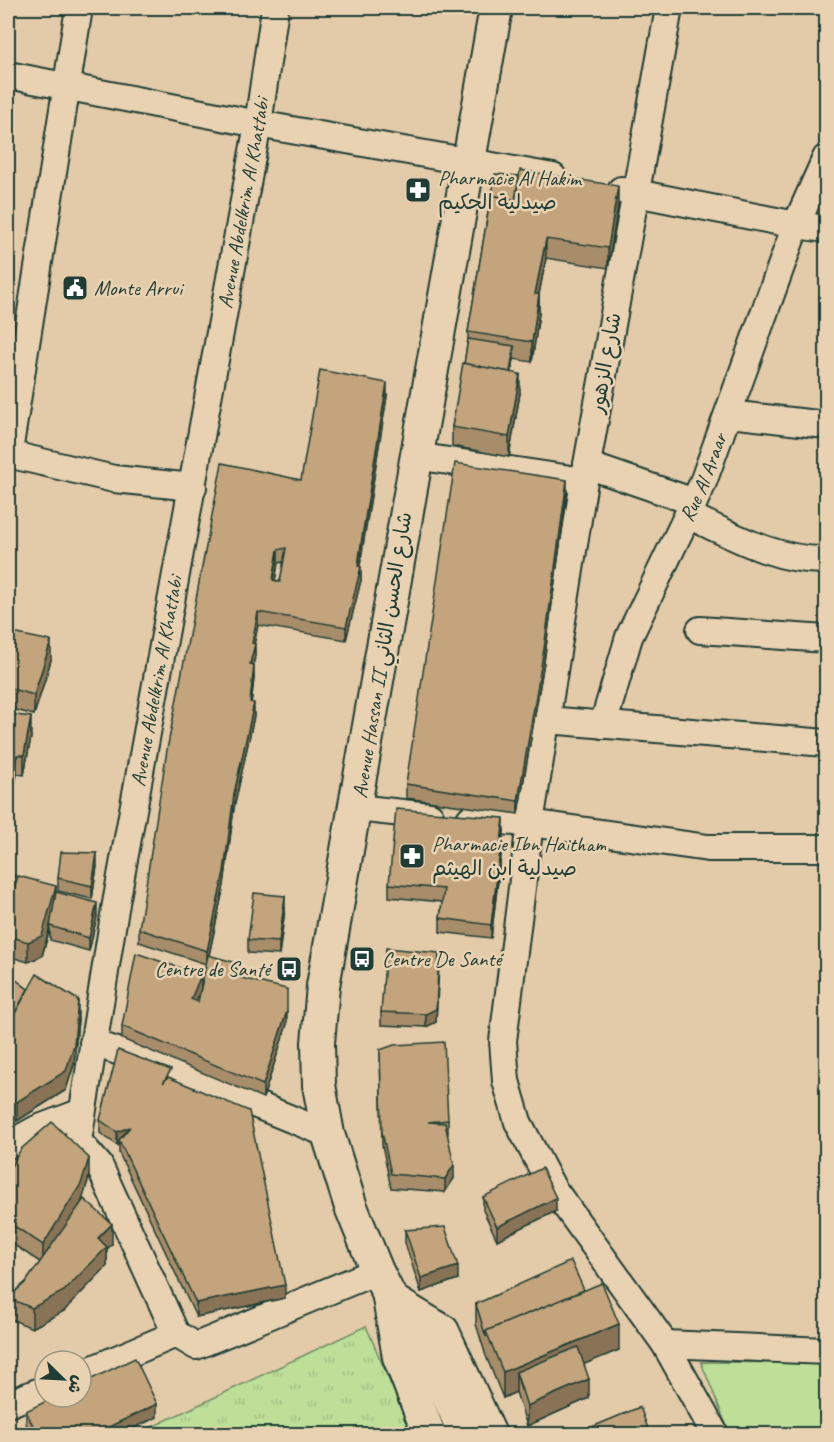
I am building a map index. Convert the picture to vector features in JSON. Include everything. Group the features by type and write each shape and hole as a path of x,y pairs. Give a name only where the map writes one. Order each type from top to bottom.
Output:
{"main road":[{"name":"Avenue Hassan II شارع الحسن الثاني","path":"465,1434 433,1361 383,1282 351,1207 327,1134 319,1085 318,1043 323,986 496,8"},
{"name":"Avenue Hassan II شارع الحسن الثاني","path":"383,1282 399,1357 429,1434"}],"street":[{"path":"79,8 8,455 114,479 193,487"},
{"name":"Avenue Abdelkrim Al Khattabi","path":"176,1334 99,1165 78,1141 93,1043 105,907 193,487 258,124 275,8"},
{"name":"شارع الزهور","path":"669,8 586,473 530,823 503,1041 507,1081 518,1122 552,1187 665,1344 715,1434"},
{"path":"8,75 258,124 636,192 796,225 826,229"},
{"name":"Rue Al Araar","path":"603,725 629,638 691,509 729,414 796,225 826,158"},
{"path":"729,414 826,424"},
{"path":"415,456 586,473 691,509 753,546 783,556 826,560"},
{"path":"700,630 826,639"},
{"path":"547,720 826,743"},
{"path":"356,808 530,823 708,848 826,848"},
{"path":"93,1043 156,1064 327,1134"},
{"path":"10,1155 37,1129 82,1112"},
{"path":"93,1369 176,1334 196,1346 383,1282 445,1329 493,1434"},
{"path":"665,1344 826,1351"},
{"path":"8,1404 33,1394"}],"green space":[{"path":"366,1326 412,1434 137,1434"},
{"path":"701,1362 826,1363 826,1434 730,1434"}],"building":[{"path":"520,170 618,186 608,248 546,239 535,294 539,294 532,342 468,332 491,195 515,200"},
{"path":"495,174 519,176 515,200 492,195"},
{"path":"468,339 514,346 510,372 464,364"},
{"path":"463,363 520,374 509,437 452,427"},
{"path":"320,370 387,383 362,537 358,566 361,567 346,627 258,612 252,643 255,644 250,664 254,665 250,702 254,703 234,794 224,872 207,951 139,929 167,750 222,463 301,480","holes":["286,548 280,582 273,580 278,550"]},
{"path":"455,463 567,480 544,649 518,801 406,784"},
{"path":"8,632 51,641 34,695 8,688"},
{"path":"8,714 31,717 24,755 17,755 8,797"},
{"path":"396,809 504,818 491,925 440,918 444,889 389,884"},
{"path":"61,852 97,853 92,886 58,878"},
{"path":"8,874 16,876 10,904 18,876 56,886 42,936 28,942 8,936"},
{"path":"56,892 97,903 89,938 50,926"},
{"path":"254,893 285,896 279,942 248,940"},
{"path":"386,948 439,953 436,1009 426,1014 381,1012"},
{"path":"136,953 201,975 191,999 198,1002 208,955 237,963 233,976 287,989 287,1011 263,1085 122,1026"},
{"path":"8,974 28,989 8,1025"},
{"path":"37,974 78,1000 74,1045 66,1071 17,1102 8,1095 8,1026"},
{"path":"444,1042 448,1120 428,1122 445,1123 454,1165 445,1179 391,1174 382,1132 380,1050 394,1045"},
{"path":"118,1050 171,1070 163,1083 168,1077 249,1111 285,1285 196,1303 119,1140 130,1127 117,1132 100,1120"},
{"path":"52,1122 89,1158 81,1184 43,1245 8,1222 8,1172 21,1149"},
{"path":"542,1168 556,1198 497,1227 483,1197"},
{"path":"84,1199 112,1224 98,1238 107,1247 64,1291 32,1308 8,1298 26,1282"},
{"path":"445,1227 458,1266 421,1278 405,1230"},
{"path":"571,1261 584,1290 486,1331 486,1337 476,1304"},
{"path":"602,1283 619,1324 503,1372 486,1331"},
{"path":"578,1347 589,1379 527,1406 516,1372"},
{"path":"135,1358 157,1404 94,1434 37,1434 26,1411 33,1408 93,1409 93,1378"},
{"path":"640,1407 650,1434 575,1434"}],"place":[{"name":"Pharmacie Al Hakim صيدلية الحكيم","path":"418,190"},
{"name":"Monte Arrui","path":"75,288"},
{"name":"Pharmacie Ibn Haitham صيدلية ابن الهيثم","path":"412,856"},
{"name":"Centre De Santé","path":"362,959"},
{"name":"Centre de Santé","path":"289,969"}]}
